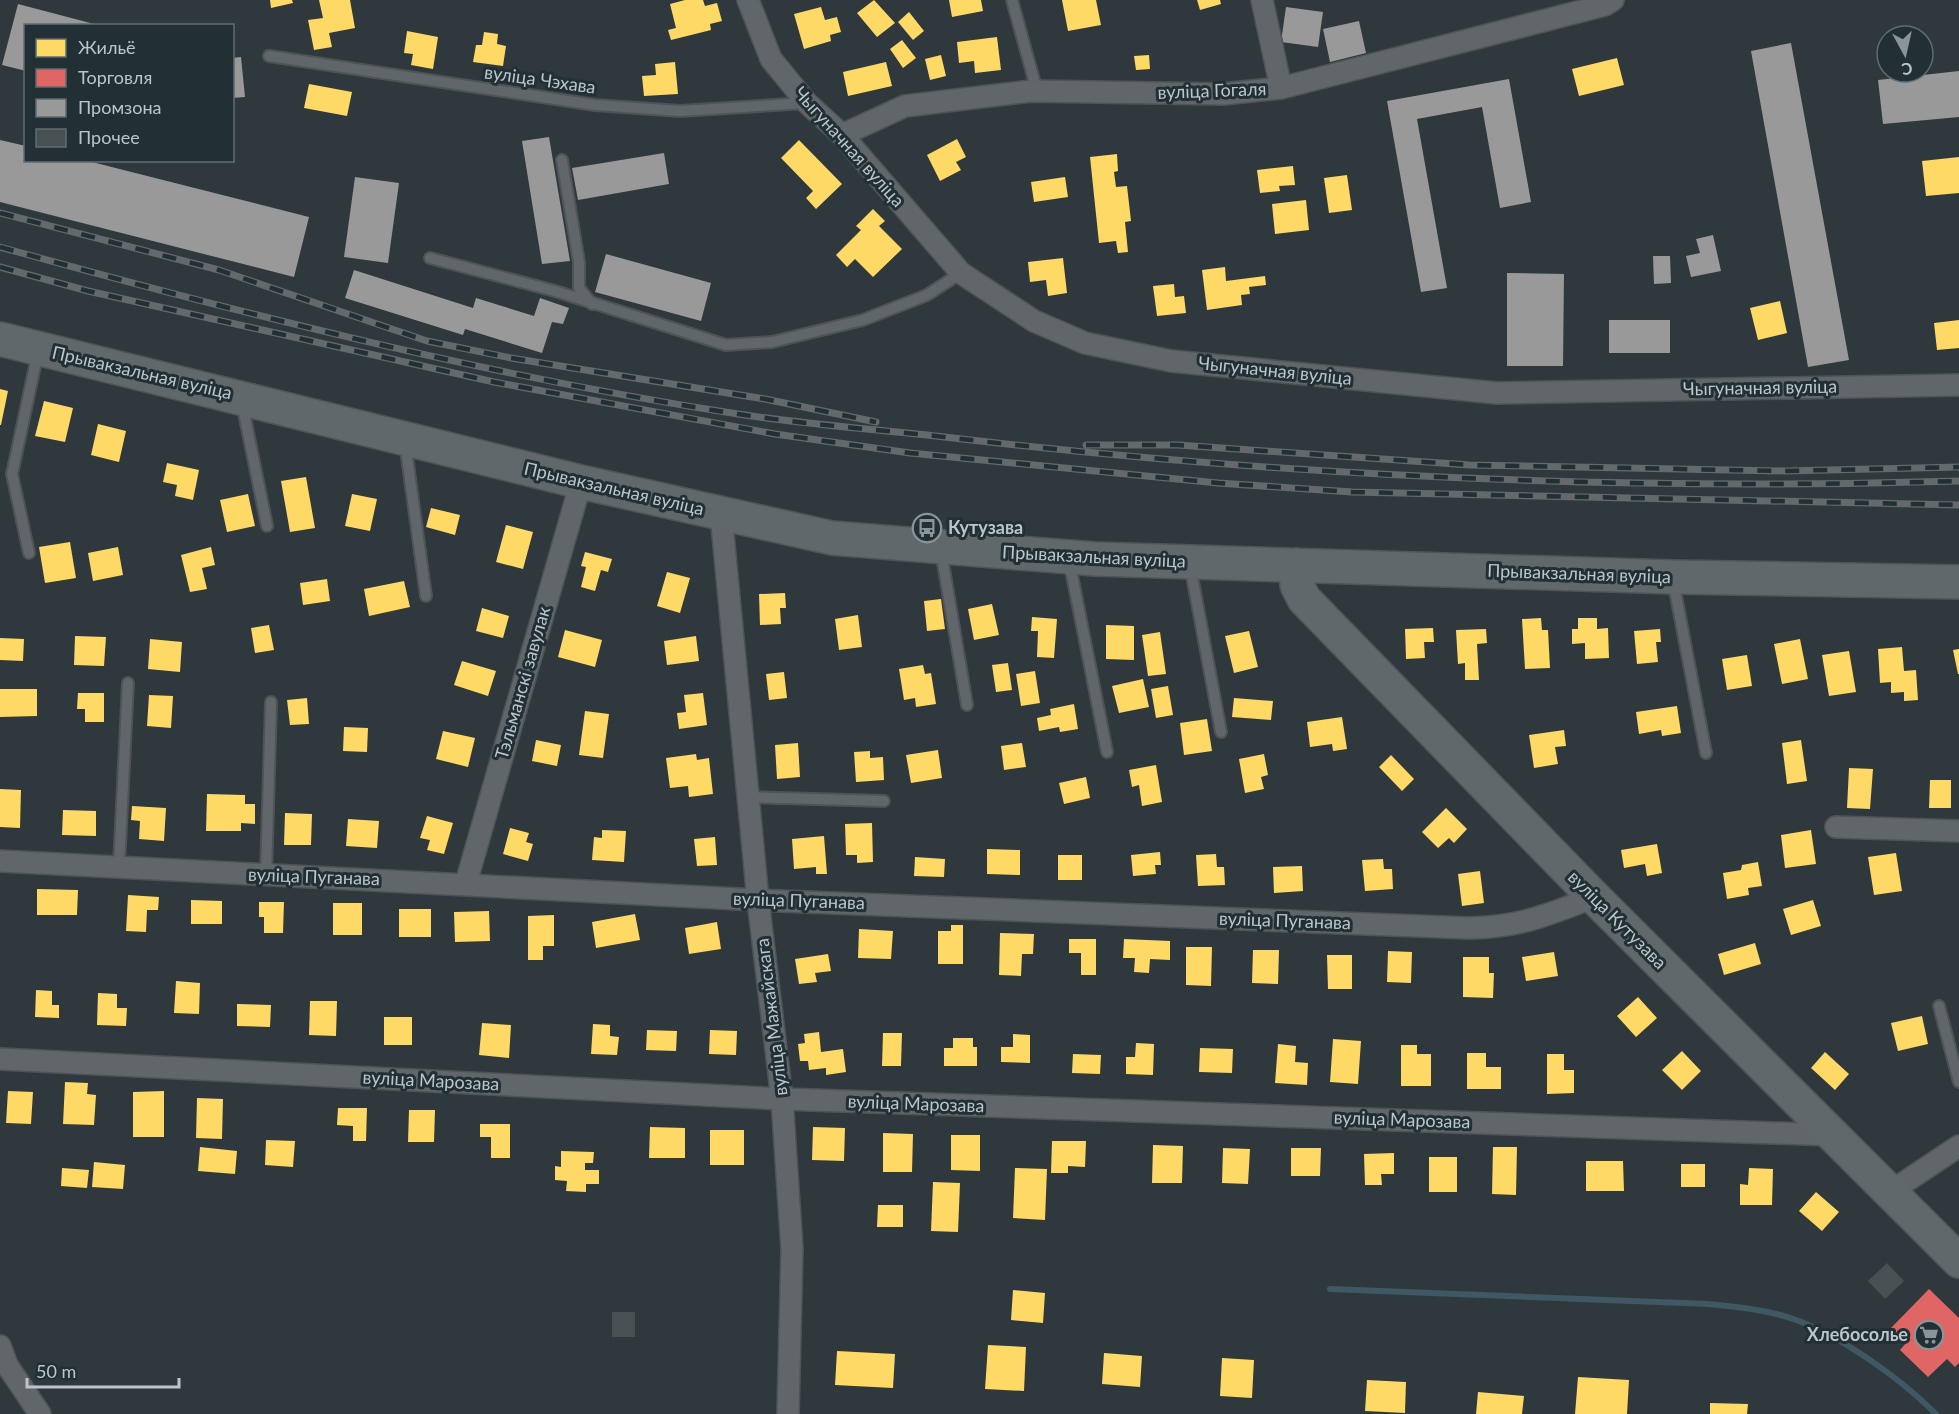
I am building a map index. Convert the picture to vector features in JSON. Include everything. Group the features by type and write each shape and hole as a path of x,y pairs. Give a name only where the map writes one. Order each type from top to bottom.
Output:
{"main road":[{"name":"Прывакзальная вуліца","path":"0,339 581,482 832,538 1068,557 1190,562 1673,577 1959,582"},
{"name":"вуліца Кутузава","path":"1296,565 1297,585 1304,598 1594,897 1959,1261"}],"street":[{"name":"Чыгуначная вуліца","path":"748,0 771,59 807,103 842,135 961,273 1034,321 1085,343 1171,361 1497,393 1959,385"},
{"path":"1262,0 1281,88"},
{"name":"вуліца Гогаля","path":"842,135 905,106 1037,91 1223,94 1281,88 1605,5 1612,0"},
{"name":"Тэльманскі завулак","path":"466,883 581,482"},
{"name":"вуліца Мажайскага","path":"721,514 758,900 782,1099 792,1248 788,1414"},
{"path":"1836,827 1959,831"},
{"name":"вуліца Пуганава","path":"0,861 266,876 466,883 758,900 1469,928 1503,927 1529,922 1594,897"},
{"name":"вуліца Марозава","path":"0,1059 782,1099 1833,1135"},
{"path":"1890,1192 1959,1146"},
{"path":"2,1359 40,1414"}],"lane":[{"path":"1012,0 1037,91"},
{"name":"вуліца Чэхава","path":"269,56 595,105 680,111 807,103"},
{"path":"562,160 579,262 579,288 592,304"},
{"path":"430,258 555,291 726,345 772,342 863,320 927,295 961,273"},
{"path":"29,553 12,474 39,349"},
{"path":"241,397 267,526"},
{"path":"404,439 426,596"},
{"path":"941,548 967,705"},
{"path":"1068,557 1107,752"},
{"path":"1190,562 1221,732"},
{"path":"1673,577 1706,753"},
{"path":"119,866 128,683"},
{"path":"266,876 271,702"},
{"path":"748,797 884,801"},
{"path":"1939,1006 1959,1082"}],"building: Жильё":[{"path":"270,0 292,0 293,3 271,8"},
{"path":"319,0 350,0 355,28 329,33 332,47 314,50 308,20 323,18"},
{"path":"685,0 703,0 705,6 717,3 722,21 710,24 711,30 671,40 668,30 676,28 670,4"},
{"path":"874,0 895,23 877,37 857,13"},
{"path":"949,0 981,0 983,11 952,17"},
{"path":"1062,0 1096,0 1101,25 1068,31"},
{"path":"1197,0 1220,0 1221,4 1200,10"},
{"path":"821,7 825,20 837,17 841,32 830,35 831,41 804,49 794,14"},
{"path":"909,12 924,31 913,40 898,22"},
{"path":"407,31 438,37 433,69 411,65 413,54 404,53"},
{"path":"484,32 498,34 497,44 506,46 503,66 473,62 476,45 482,45"},
{"path":"997,37 1001,70 975,73 974,61 959,63 957,42"},
{"path":"902,40 916,58 903,68 890,49"},
{"path":"941,55 946,76 930,80 925,59"},
{"path":"1149,55 1150,69 1136,70 1134,56"},
{"path":"1617,58 1624,85 1579,96 1572,69"},
{"path":"675,62 678,94 644,96 642,76 656,75 655,64"},
{"path":"886,62 892,86 848,96 843,72"},
{"path":"309,84 352,92 347,116 304,108"},
{"path":"957,139 966,157 956,162 961,170 940,181 927,155"},
{"path":"799,140 842,184 816,209 806,198 813,191 781,158"},
{"path":"1117,154 1118,171 1114,172 1116,187 1127,186 1131,221 1125,222 1128,252 1118,253 1116,241 1099,243 1090,157"},
{"path":"1959,157 1959,193 1926,196 1922,161"},
{"path":"1293,166 1295,185 1279,186 1280,191 1260,193 1257,170"},
{"path":"1347,175 1352,210 1329,213 1324,178"},
{"path":"1065,177 1068,197 1034,202 1031,182"},
{"path":"1306,200 1309,230 1275,234 1272,204"},
{"path":"873,209 885,221 879,226 902,249 873,277 855,259 847,267 836,255 861,230 856,226"},
{"path":"1063,258 1067,293 1048,296 1046,280 1030,282 1028,262"},
{"path":"1225,267 1226,281 1265,276 1266,285 1249,287 1250,294 1241,295 1242,305 1207,310 1202,270"},
{"path":"1174,284 1175,297 1184,296 1186,313 1157,316 1153,286"},
{"path":"1780,301 1787,333 1758,340 1750,308"},
{"path":"1959,320 1959,348 1937,350 1934,323"},
{"path":"0,389 8,391 1,425 0,425"},
{"path":"44,401 73,408 65,442 35,436"},
{"path":"98,424 126,431 119,462 91,455"},
{"path":"167,463 199,470 193,500 175,496 177,485 163,482"},
{"path":"306,477 315,528 290,532 281,481"},
{"path":"248,494 255,526 227,532 220,500"},
{"path":"352,494 377,499 370,531 345,526"},
{"path":"431,508 460,515 455,535 426,527"},
{"path":"506,525 533,532 523,569 496,562"},
{"path":"70,542 76,578 45,583 39,547"},
{"path":"118,547 123,575 93,581 88,553"},
{"path":"211,547 215,565 202,568 207,589 190,592 181,555"},
{"path":"585,552 612,559 608,572 601,570 595,591 581,587 586,567 581,566"},
{"path":"667,572 690,578 680,613 657,606"},
{"path":"327,579 330,601 303,605 300,583"},
{"path":"404,581 410,607 369,616 364,589"},
{"path":"785,593 786,608 780,608 781,624 760,625 759,594"},
{"path":"941,599 945,629 927,631 924,601"},
{"path":"992,604 999,635 974,640 968,609"},
{"path":"482,608 509,616 503,638 476,631"},
{"path":"858,615 862,647 839,650 835,619"},
{"path":"1032,617 1057,619 1054,658 1037,657 1038,631 1031,631"},
{"path":"1541,618 1542,630 1548,630 1550,668 1525,669 1522,619"},
{"path":"1578,618 1597,618 1597,629 1608,628 1609,658 1585,659 1585,643 1572,644 1572,629 1578,629"},
{"path":"269,625 274,650 255,653 251,628"},
{"path":"1106,625 1134,626 1134,660 1106,659"},
{"path":"1433,628 1434,642 1424,642 1425,658 1406,659 1405,629"},
{"path":"1486,629 1487,643 1477,644 1479,680 1465,680 1465,663 1458,664 1456,630"},
{"path":"1660,629 1661,642 1656,642 1658,662 1637,664 1634,631"},
{"path":"565,630 602,640 595,667 558,657"},
{"path":"1249,631 1258,667 1234,673 1225,636"},
{"path":"1160,632 1166,674 1148,676 1142,635"},
{"path":"75,636 106,637 104,666 74,665"},
{"path":"696,636 699,661 667,665 664,641"},
{"path":"0,638 24,639 23,661 0,660"},
{"path":"150,639 182,642 180,672 148,669"},
{"path":"1800,639 1808,679 1782,684 1774,644"},
{"path":"1902,647 1904,671 1916,670 1918,700 1904,701 1904,692 1891,693 1891,682 1880,683 1878,649"},
{"path":"1959,649 1959,674 1958,674 1953,650"},
{"path":"1849,651 1856,692 1829,696 1822,655"},
{"path":"1747,655 1752,686 1727,690 1722,659"},
{"path":"462,661 496,671 488,696 454,685"},
{"path":"1008,663 1012,690 996,692 992,665"},
{"path":"923,665 925,674 931,673 936,704 916,707 915,698 904,700 899,669"},
{"path":"1035,671 1040,703 1021,706 1016,674"},
{"path":"784,672 787,698 769,700 766,674"},
{"path":"1143,679 1149,707 1119,713 1112,686"},
{"path":"1168,686 1173,715 1156,718 1151,689"},
{"path":"0,689 37,689 37,716 0,717"},
{"path":"78,693 104,693 104,722 85,722 85,709 77,709"},
{"path":"703,693 707,725 679,729 677,713 686,712 684,695"},
{"path":"149,695 173,696 171,728 147,726"},
{"path":"307,698 309,724 290,725 287,700"},
{"path":"1234,698 1273,701 1271,720 1232,717"},
{"path":"1074,704 1078,729 1060,732 1059,727 1039,731 1037,718 1051,715 1050,709"},
{"path":"1677,706 1681,733 1662,736 1661,730 1639,734 1636,712"},
{"path":"585,711 609,714 603,758 579,755"},
{"path":"1342,717 1347,749 1333,751 1332,744 1310,747 1307,722"},
{"path":"1207,719 1212,751 1184,755 1180,723"},
{"path":"344,727 368,728 367,752 343,751"},
{"path":"1564,730 1566,746 1555,747 1558,764 1534,768 1529,735"},
{"path":"443,731 475,738 468,767 436,759"},
{"path":"536,740 561,745 557,766 532,761"},
{"path":"1801,740 1807,781 1787,784 1782,743"},
{"path":"798,743 800,777 777,779 775,745"},
{"path":"1022,743 1026,767 1004,770 1001,746"},
{"path":"938,750 942,778 911,783 906,755"},
{"path":"870,751 870,758 883,757 884,780 856,782 854,752"},
{"path":"696,754 697,760 709,758 713,794 689,797 688,786 670,788 666,758"},
{"path":"1264,754 1268,775 1261,777 1264,789 1245,793 1239,759"},
{"path":"1391,755 1414,779 1402,791 1379,767"},
{"path":"1156,765 1162,802 1142,806 1139,785 1132,787 1129,770"},
{"path":"1849,768 1873,769 1870,809 1847,808"},
{"path":"1086,777 1090,798 1064,804 1059,783"},
{"path":"1930,780 1951,780 1951,808 1929,808"},
{"path":"0,789 21,790 20,828 0,827"},
{"path":"207,794 245,795 245,804 255,804 255,824 241,823 241,831 206,831"},
{"path":"132,806 166,808 164,841 139,839 140,821 131,820"},
{"path":"1446,808 1467,829 1454,843 1449,838 1438,848 1422,832"},
{"path":"63,810 96,811 96,836 62,835"},
{"path":"285,813 312,814 311,845 284,845"},
{"path":"427,816 453,823 444,854 427,850 430,840 420,838"},
{"path":"348,819 379,821 377,848 346,846"},
{"path":"872,823 873,862 857,863 857,855 846,855 845,824"},
{"path":"510,828 529,833 526,842 533,844 528,861 503,854"},
{"path":"602,830 626,831 624,862 592,860 594,837 602,838"},
{"path":"1811,830 1816,864 1785,868 1781,835"},
{"path":"824,836 827,874 816,874 816,867 794,869 792,839"},
{"path":"715,837 717,865 697,866 694,839"},
{"path":"1657,844 1662,873 1647,876 1645,864 1624,868 1621,850"},
{"path":"987,849 1020,850 1020,875 987,874"},
{"path":"1160,852 1161,865 1155,865 1156,874 1133,876 1131,855"},
{"path":"1896,853 1902,891 1874,895 1868,857"},
{"path":"1216,854 1217,867 1224,867 1225,885 1198,886 1196,855"},
{"path":"1058,855 1082,855 1082,880 1058,880"},
{"path":"915,857 945,859 944,877 914,876"},
{"path":"1383,859 1384,869 1392,869 1393,889 1365,891 1362,860"},
{"path":"1758,862 1762,886 1748,888 1749,895 1727,899 1723,873 1741,870 1742,865"},
{"path":"1302,866 1303,891 1274,893 1273,867"},
{"path":"1480,871 1484,903 1462,906 1458,874"},
{"path":"37,889 78,890 77,915 37,915"},
{"path":"128,895 159,897 158,910 147,910 146,932 126,931"},
{"path":"191,900 222,901 222,924 191,924"},
{"path":"1813,900 1821,926 1791,935 1783,909"},
{"path":"259,902 284,902 283,933 264,933 264,917 259,917"},
{"path":"333,903 362,903 362,935 333,935"},
{"path":"399,909 431,909 431,937 399,937"},
{"path":"489,911 490,941 455,942 454,912"},
{"path":"635,914 640,940 596,948 592,922"},
{"path":"554,915 554,946 543,946 543,960 528,960 528,916"},
{"path":"717,922 721,949 689,954 685,928"},
{"path":"951,925 963,925 963,964 938,964 938,931 951,931"},
{"path":"859,929 893,931 891,959 858,958"},
{"path":"1000,933 1034,934 1033,954 1022,954 1021,976 999,975"},
{"path":"1069,939 1096,939 1096,975 1081,975 1081,953 1069,953"},
{"path":"1124,939 1170,941 1170,960 1150,959 1149,973 1134,972 1135,958 1123,958"},
{"path":"1755,943 1761,964 1724,975 1718,954"},
{"path":"1186,947 1212,947 1211,986 1186,985"},
{"path":"1253,950 1279,950 1278,984 1252,983"},
{"path":"1388,951 1412,952 1411,983 1387,982"},
{"path":"1554,952 1558,976 1526,981 1522,957"},
{"path":"828,954 831,971 815,973 817,982 799,984 795,959"},
{"path":"1327,955 1352,955 1352,989 1328,989"},
{"path":"1463,957 1489,957 1489,973 1494,973 1493,998 1463,997"},
{"path":"176,981 200,983 199,1014 174,1013"},
{"path":"36,990 52,991 52,1005 59,1005 59,1018 35,1017"},
{"path":"98,993 117,994 117,1008 127,1008 126,1026 97,1025"},
{"path":"1638,997 1657,1018 1636,1037 1617,1016"},
{"path":"310,1001 337,1001 336,1036 309,1035"},
{"path":"237,1004 271,1005 270,1027 237,1026"},
{"path":"1922,1016 1928,1044 1898,1051 1891,1023"},
{"path":"384,1017 412,1017 412,1045 384,1045"},
{"path":"482,1023 511,1025 509,1058 479,1055"},
{"path":"593,1024 610,1025 610,1036 619,1037 617,1055 591,1054"},
{"path":"647,1030 677,1031 676,1051 646,1050"},
{"path":"710,1030 737,1031 736,1055 709,1054"},
{"path":"819,1032 821,1052 843,1049 846,1072 826,1075 826,1068 809,1070 808,1061 800,1061 798,1044 805,1043 804,1034"},
{"path":"883,1033 902,1033 901,1066 882,1066"},
{"path":"1013,1034 1030,1035 1030,1063 1001,1062 1001,1047 1013,1047"},
{"path":"953,1038 973,1038 973,1047 977,1047 977,1066 944,1066 944,1048 953,1048"},
{"path":"1333,1039 1361,1041 1358,1084 1330,1082"},
{"path":"1136,1043 1154,1044 1153,1075 1126,1074 1126,1057 1135,1057"},
{"path":"1278,1044 1296,1046 1295,1062 1308,1063 1307,1085 1275,1083"},
{"path":"1401,1045 1417,1045 1417,1054 1431,1054 1431,1086 1401,1086"},
{"path":"1200,1048 1233,1049 1232,1073 1199,1072"},
{"path":"1682,1051 1701,1071 1682,1090 1662,1070"},
{"path":"1825,1052 1849,1074 1835,1090 1811,1068"},
{"path":"1467,1053 1486,1053 1486,1067 1501,1067 1501,1089 1467,1089"},
{"path":"1073,1054 1101,1055 1100,1074 1072,1073"},
{"path":"1547,1054 1564,1054 1564,1070 1574,1070 1574,1093 1547,1094"},
{"path":"65,1082 88,1083 87,1094 96,1095 94,1125 63,1124"},
{"path":"8,1091 33,1092 31,1124 6,1123"},
{"path":"164,1091 164,1137 133,1137 133,1092"},
{"path":"197,1098 223,1099 222,1139 196,1138"},
{"path":"338,1108 367,1108 366,1141 353,1141 353,1126 337,1125"},
{"path":"409,1110 435,1110 434,1142 408,1142"},
{"path":"480,1124 510,1124 510,1158 491,1158 491,1137 480,1137"},
{"path":"650,1127 685,1128 685,1158 649,1158"},
{"path":"813,1127 845,1128 844,1161 812,1160"},
{"path":"710,1130 744,1130 744,1165 710,1165"},
{"path":"883,1133 913,1134 912,1172 883,1172"},
{"path":"951,1135 980,1135 980,1171 951,1170"},
{"path":"266,1140 295,1141 293,1167 265,1165"},
{"path":"1052,1141 1086,1141 1085,1167 1068,1166 1068,1173 1051,1173"},
{"path":"1153,1145 1183,1146 1182,1183 1152,1183"},
{"path":"200,1147 237,1151 235,1174 198,1171"},
{"path":"1493,1147 1517,1147 1516,1195 1492,1194"},
{"path":"1223,1148 1250,1149 1248,1184 1222,1183"},
{"path":"1291,1148 1321,1148 1320,1176 1291,1176"},
{"path":"561,1151 594,1152 593,1163 585,1163 585,1170 599,1170 599,1184 586,1184 586,1192 566,1191 567,1181 555,1180 555,1166 561,1167"},
{"path":"1394,1153 1394,1174 1381,1174 1382,1185 1365,1185 1364,1154"},
{"path":"1429,1157 1457,1157 1457,1192 1429,1192"},
{"path":"1586,1161 1623,1161 1624,1191 1586,1191"},
{"path":"94,1162 125,1165 123,1189 92,1187"},
{"path":"1681,1164 1705,1164 1705,1187 1681,1187"},
{"path":"62,1168 89,1170 87,1188 61,1186"},
{"path":"1015,1168 1047,1169 1045,1220 1013,1218"},
{"path":"1749,1168 1773,1169 1772,1205 1740,1205 1740,1184 1748,1185"},
{"path":"933,1182 960,1183 958,1232 931,1231"},
{"path":"1816,1192 1839,1212 1822,1231 1799,1211"},
{"path":"878,1205 903,1205 903,1227 877,1227"},
{"path":"1013,1290 1045,1293 1043,1323 1011,1320"},
{"path":"988,1345 1026,1347 1024,1391 985,1389"},
{"path":"837,1351 895,1354 893,1388 835,1385"},
{"path":"1104,1353 1142,1356 1140,1387 1102,1384"},
{"path":"1222,1358 1254,1360 1252,1398 1220,1396"},
{"path":"1578,1377 1629,1380 1627,1414 1575,1414"},
{"path":"1367,1380 1406,1382 1405,1413 1365,1411"},
{"path":"1478,1392 1524,1396 1522,1414 1476,1414"},
{"path":"1710,1403 1748,1404 1747,1414 1710,1414"}],"building: Торговля":[{"name":"Хлебосолье","path":"1929,1289 1959,1318 1959,1363 1955,1367 1947,1359 1928,1377 1900,1350 1906,1343 1891,1328"}],"building: Промзона":[{"path":"18,4 94,24 24,24 24,70 2,65"},
{"path":"1286,7 1323,12 1318,47 1281,42"},
{"path":"1359,21 1366,53 1330,62 1323,29"},
{"path":"1791,43 1849,360 1808,367 1751,51"},
{"path":"241,57 245,97 234,98 234,58"},
{"path":"1959,71 1959,117 1883,124 1878,84 1935,84 1935,74"},
{"path":"1509,79 1531,202 1500,208 1482,107 1417,119 1447,288 1421,292 1387,101"},
{"path":"549,137 570,261 542,264 522,141"},
{"path":"0,140 24,146 24,162 92,162 309,217 294,277 0,202"},
{"path":"664,153 669,184 578,200 572,168"},
{"path":"355,177 399,183 388,263 344,257"},
{"path":"1713,235 1721,271 1691,277 1686,256 1700,253 1696,239"},
{"path":"606,254 711,283 701,321 595,292"},
{"path":"1653,256 1670,256 1671,283 1654,284"},
{"path":"354,270 473,308 476,298 534,316 540,298 569,308 563,324 552,322 542,353 465,329 463,335 345,298"},
{"path":"1507,273 1564,274 1563,366 1507,366"},
{"path":"1609,320 1670,320 1670,353 1609,353"}],"building: Прочее":[{"path":"1887,1263 1904,1281 1885,1299 1868,1281"},
{"path":"612,1312 635,1312 635,1337 612,1337"}],"waterway":[{"path":"1330,1289 1708,1304 1766,1312 1799,1321 1835,1338 1872,1361 1936,1414"}],"railway":[{"path":"0,213 219,270 427,341 511,358 765,399 876,422"},
{"path":"0,247 182,296 459,362 645,399 787,421 1191,461 1446,477 1703,484 1959,481"},
{"path":"0,267 88,291 494,382 775,434 910,453 1218,483 1352,492 1959,505"},
{"path":"1086,445 1178,445 1470,465 1785,471 1959,467"}],"place":[{"name":"Кутузава","path":"927,528"},
{"name":"Хлебосолье","path":"1929,1335"}]}
